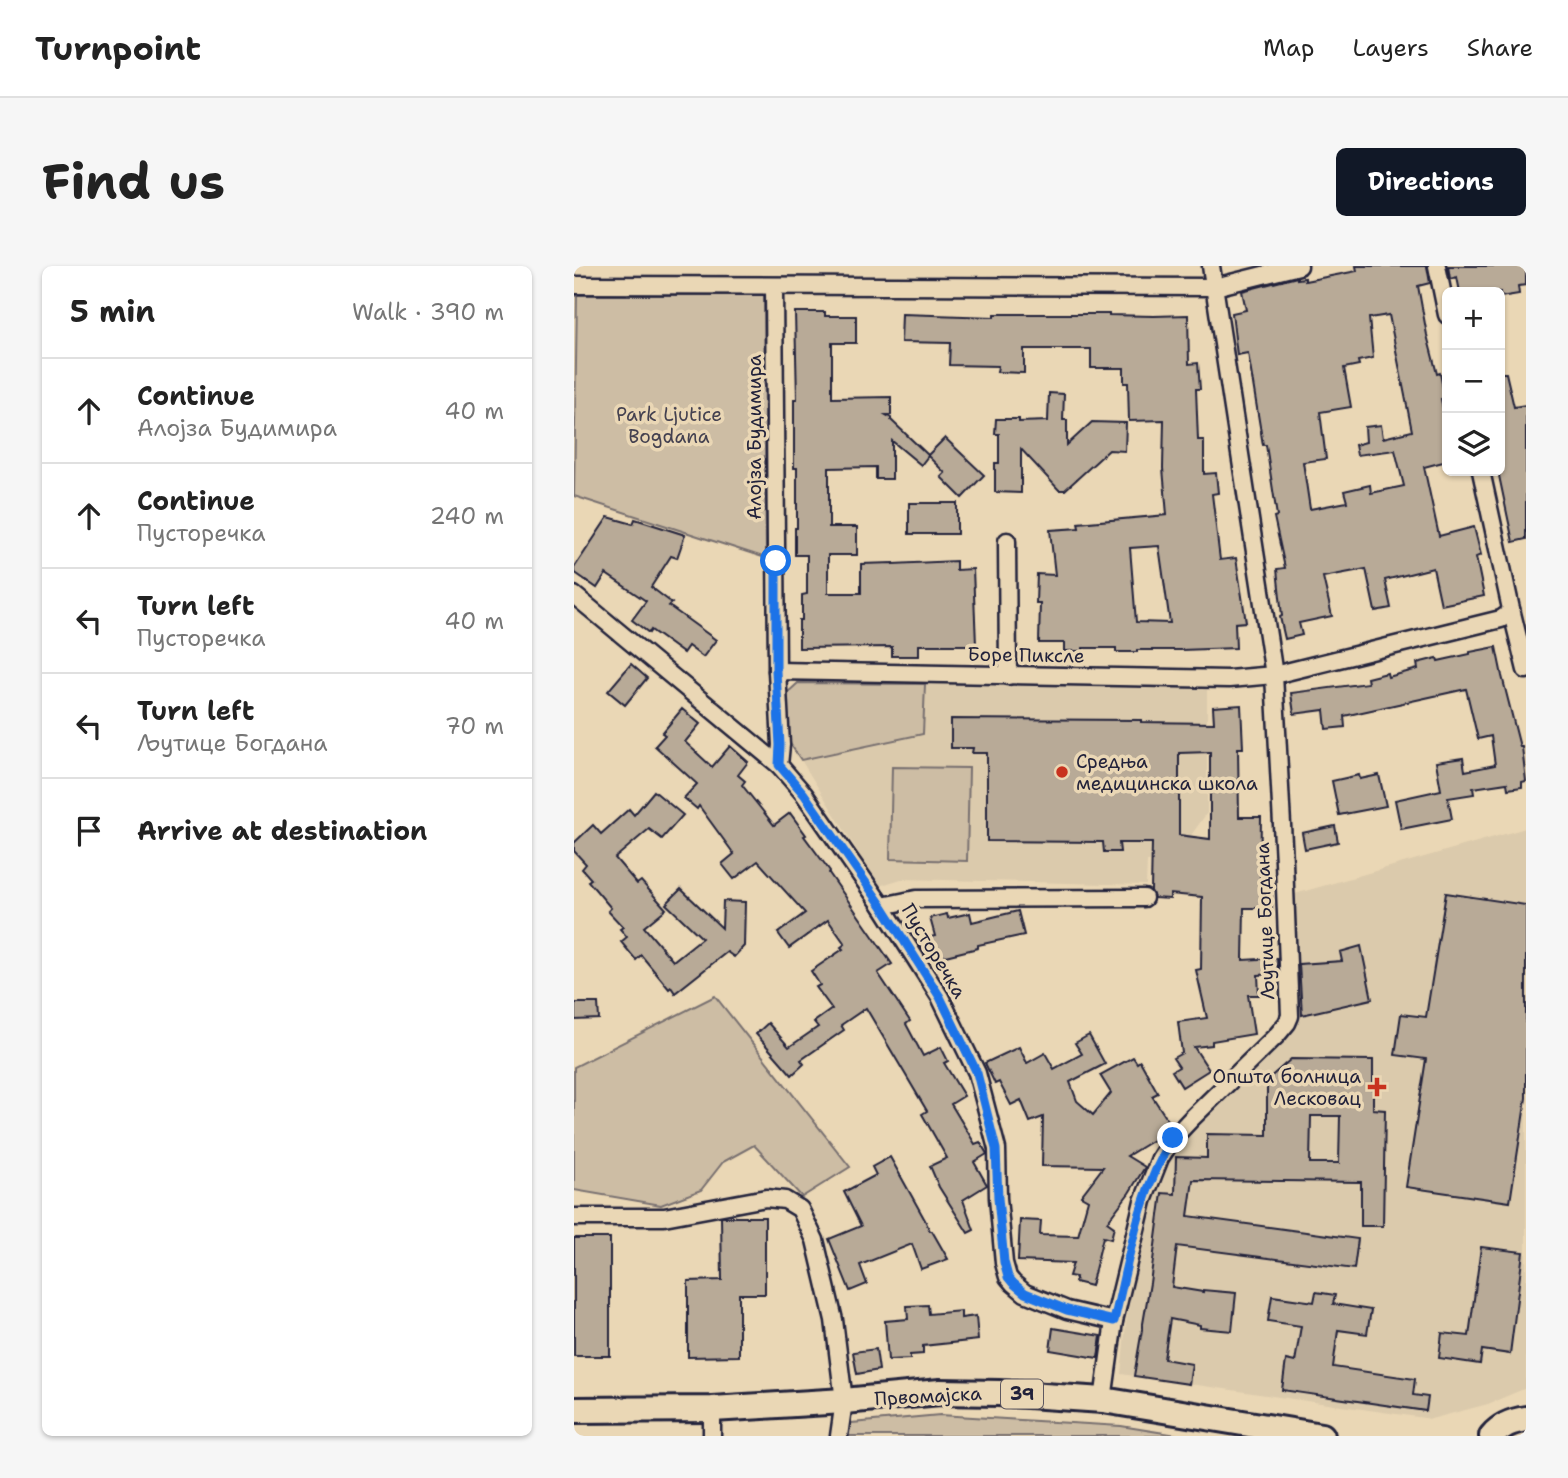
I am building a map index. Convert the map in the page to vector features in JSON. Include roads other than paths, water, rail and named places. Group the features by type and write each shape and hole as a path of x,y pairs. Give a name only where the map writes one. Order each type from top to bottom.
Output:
{"main road":[{"name":"Првомајска","path":"574,1410 712,1409 940,1392 999,1393 1103,1400 1322,1436"},
{"path":"1492,1436 1506,1424 1526,1419"}],"street":[{"name":"Љутице Богдана","path":"1103,1400 1114,1321 1143,1201 1160,1158 1173,1138 1192,1118 1278,1035 1290,1016 1274,675 1212,266"},
{"path":"574,285 1215,287 1299,266"},
{"path":"1437,266 1442,290"},
{"name":"Алојза Будимира","path":"774,287 776,671"},
{"path":"1482,476 1526,670"},
{"path":"1007,541 1007,676"},
{"name":"Пусторечка","path":"574,595 779,765 804,794 882,906 940,997 977,1073 996,1149 998,1198 1008,1277 1025,1293 1067,1310 1114,1321"},
{"path":"1274,675 1501,619 1511,609"},
{"path":"776,671 780,730 779,765"},
{"name":"Боре Пиксле","path":"776,671 1229,679 1274,675"},
{"path":"882,906 916,899 1144,898"},
{"path":"574,1217 664,1217 766,1198 785,1200 800,1209 816,1240 834,1320 844,1401 839,1436"},
{"path":"712,1409 712,1436"}],"place":[{"name":"Средња медицинска школа","path":"1062,772"},
{"name":"Општа болница Лесковац","path":"1377,1087"}],"park label":[{"name":"Park Ljutice Bogdana","path":"669,425"}]}
